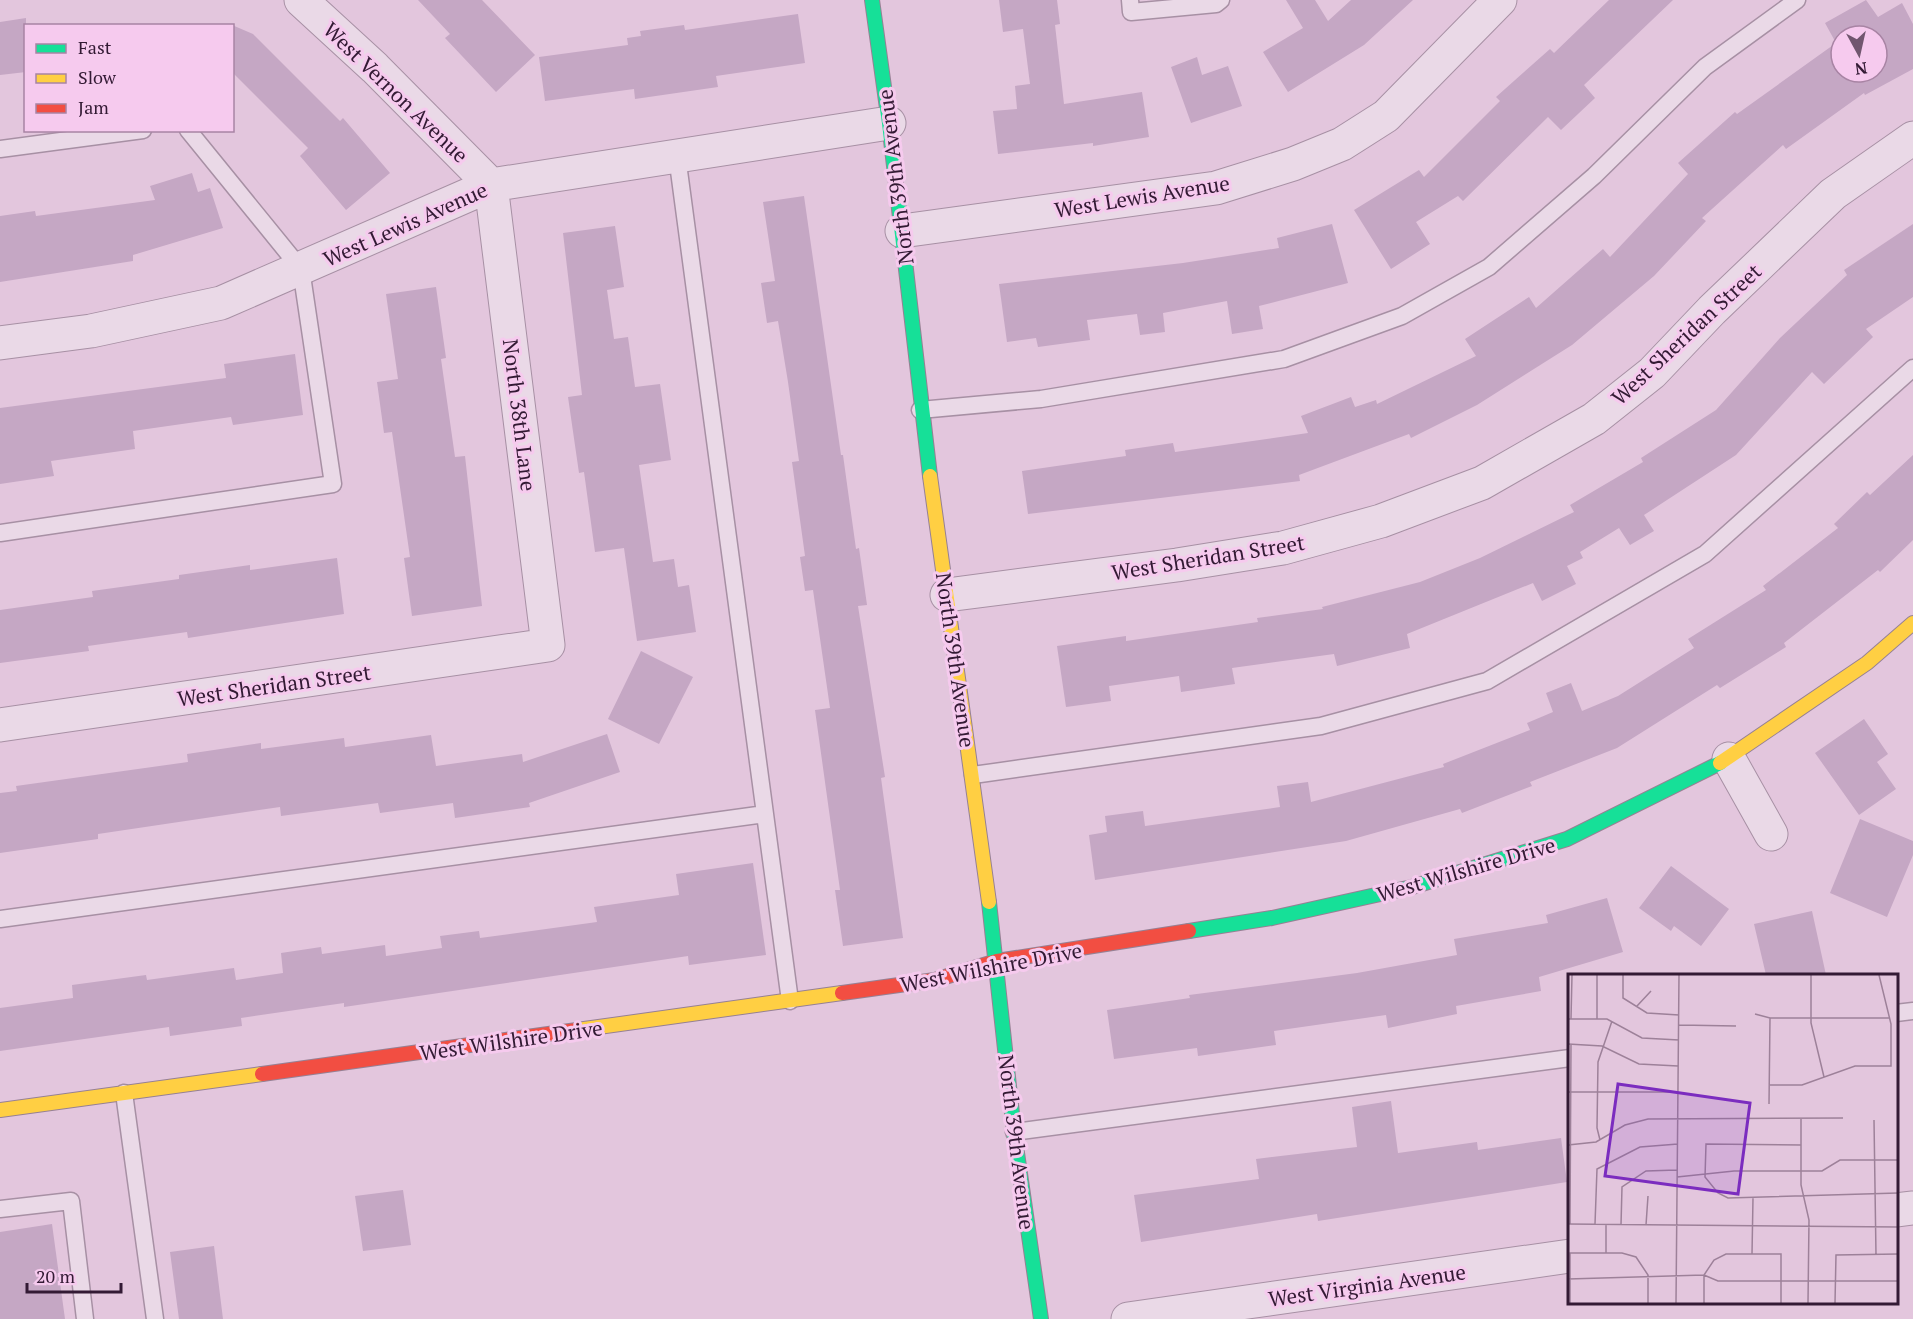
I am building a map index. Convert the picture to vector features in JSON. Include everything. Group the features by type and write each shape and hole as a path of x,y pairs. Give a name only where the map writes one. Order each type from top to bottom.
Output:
{"street":[{"name":"West Vernon Avenue","path":"301,0 375,68 491,185"},
{"name":"North 39th Avenue","path":"872,0 890,123 920,410 973,775 997,961 1014,1132 1041,1319"},
{"name":"West Lewis Avenue","path":"902,231 1216,188 1293,164 1342,144 1386,116 1500,0"},
{"name":"West Lewis Avenue","path":"0,343 92,330 221,303 491,185 890,123"},
{"name":"West Sheridan Street","path":"946,595 1177,565 1283,548 1381,521 1482,483 1602,412 1652,372 1712,310 1833,194 1913,138"},
{"name":"North 38th Lane","path":"491,185 548,645"},
{"name":"West Wilshire Drive","path":"0,1110 935,980 997,961 1272,918 1412,887 1567,839 1729,759 1867,663 1913,623"},
{"name":"West Sheridan Street","path":"0,724 548,645"},
{"path":"1729,759 1771,834"},
{"path":"1898,1210 1913,1208"},
{"name":"West Virginia Avenue","path":"1128,1319 1568,1256"}],"lane":[{"path":"1130,0 1131,12 1216,3 1221,0"},
{"path":"920,410 1041,399 1284,359 1402,316 1489,267 1594,176 1705,67 1797,0"},
{"path":"0,148 127,132"},
{"path":"0,533 333,484 300,269 190,132"},
{"path":"677,156 790,1001"},
{"path":"973,775 1321,726 1487,681 1705,555 1913,368"},
{"path":"0,919 765,814"},
{"path":"1898,1013 1913,1011"},
{"path":"1014,1132 1568,1058"},
{"path":"124,1093 155,1319"},
{"path":"0,1209 71,1201 85,1319"}],"building":[{"path":"418,0 482,0 535,55 496,92 445,38 450,34"},
{"path":"999,0 1057,0 1060,24 1055,25 1064,104 1142,92 1149,137 1093,146 1093,143 998,154 993,111 1017,109 1015,86 1030,84 1023,29 1003,32"},
{"path":"1286,0 1315,0 1328,21 1351,0 1413,0 1364,45 1288,92 1263,52 1303,28"},
{"path":"1609,0 1673,0 1584,85 1595,98 1561,130 1548,117 1463,201 1458,196 1416,222 1430,244 1391,269 1354,210 1419,170 1424,177 1500,101 1496,97 1550,49 1554,53"},
{"path":"1866,0 1878,17 1902,3 1913,24 1913,69 1889,82 1889,24 1829,24 1829,30 1825,23"},
{"path":"798,14 805,63 716,76 718,87 635,99 634,89 545,101 539,57 628,45 627,38 641,36 640,31 684,25 685,30"},
{"path":"26,18 24,72 0,75 0,22"},
{"path":"234,26 253,34 340,121 343,118 390,173 346,210 300,156 308,148 234,74"},
{"path":"1829,48 1829,84 1885,84 1865,95 1864,93 1786,149 1783,145 1702,218 1706,221 1654,276 1572,345 1477,405 1411,438 1409,434 1299,475 1300,481 1028,514 1022,471 1126,456 1125,450 1173,443 1175,452 1308,433 1301,416 1351,397 1355,407 1376,400 1377,404 1476,356 1465,339 1529,297 1536,308 1603,249 1610,257 1688,174 1678,163 1735,112 1737,114"},
{"path":"1197,57 1202,75 1228,66 1242,106 1191,123 1171,67"},
{"path":"192,173 198,192 210,188 223,228 133,255 133,261 0,282 0,216 35,211 36,216 155,200 150,186"},
{"path":"804,196 841,455 843,455 856,549 859,548 867,605 858,606 885,777 881,778 903,938 843,946 835,890 840,890 815,710 830,708 813,590 805,591 800,557 805,556 792,462 799,461 788,382 778,321 767,323 761,283 775,281 763,202"},
{"path":"1332,224 1348,283 1259,306 1263,329 1232,334 1227,301 1163,313 1165,332 1140,335 1137,314 1087,320 1090,340 1038,347 1036,338 1007,342 999,284 1183,263 1279,248 1277,238"},
{"path":"1913,224 1913,297 1866,329 1873,337 1824,384 1812,372 1736,455 1644,515 1654,531 1630,545 1619,528 1580,552 1583,558 1567,566 1576,584 1542,601 1533,583 1407,634 1410,648 1337,666 1334,654 1232,668 1235,684 1181,692 1179,676 1109,686 1111,701 1066,707 1057,646 1126,636 1126,641 1258,622 1257,618 1323,609 1322,607 1420,582 1480,558 1574,512 1570,505 1643,462 1641,458 1716,410 1780,338 1847,275 1844,270"},
{"path":"615,226 624,287 607,290 614,339 628,337 635,387 660,384 671,460 639,465 653,562 674,559 678,587 689,585 696,632 637,641 624,548 595,552 584,472 579,473 568,397 582,395 563,233"},
{"path":"436,287 446,358 441,359 455,457 465,456 482,606 412,616 404,558 410,557 392,432 384,433 377,382 398,379 386,294"},
{"path":"295,354 303,415 233,425 231,417 133,431 135,449 51,461 54,476 0,484 0,408 226,378 224,364"},
{"path":"1913,455 1913,540 1880,572 1878,570 1784,643 1786,647 1720,688 1717,685 1617,748 1530,782 1532,786 1462,813 1460,809 1346,841 1095,880 1089,835 1107,832 1105,816 1143,811 1145,826 1280,807 1277,786 1308,782 1311,802 1444,767 1443,764 1530,730 1527,723 1553,712 1546,693 1571,683 1582,711 1618,696 1694,648 1688,639 1766,590 1763,586 1838,528 1834,524 1867,492 1870,495"},
{"path":"337,558 344,614 188,638 187,632 88,646 89,651 0,663 0,610 93,597 92,591 179,579 179,575 250,565 250,570"},
{"path":"641,651 693,677 659,744 608,719"},
{"path":"1864,719 1888,754 1877,762 1896,789 1859,815 1815,753"},
{"path":"607,734 620,772 529,803 530,807 455,818 453,803 380,813 378,803 281,816 280,807 98,834 98,839 0,853 0,793 17,791 16,786 188,762 187,754 261,743 261,749 344,738 345,747 431,735 436,766 522,754 523,762"},
{"path":"1860,819 1913,841 1913,855 1887,917 1830,893"},
{"path":"753,863 766,955 689,965 688,956 344,1007 344,1003 241,1018 242,1026 170,1036 169,1027 0,1051 0,1008 73,998 72,985 146,975 147,980 234,968 236,980 283,973 281,953 321,947 322,954 385,945 386,956 442,948 440,936 479,931 480,938 597,922 594,907 679,895 676,874"},
{"path":"1671,866 1729,909 1701,946 1674,926 1671,931 1639,908"},
{"path":"1607,898 1623,952 1539,977 1541,991 1456,1006 1457,1014 1388,1028 1386,1015 1274,1031 1276,1045 1198,1056 1197,1048 1114,1059 1107,1010 1190,998 1189,995 1357,973 1457,955 1454,939 1548,923 1546,915"},
{"path":"1812,911 1826,974 1766,974 1754,924"},
{"path":"1391,1101 1398,1153 1477,1142 1478,1150 1561,1138 1567,1182 1318,1221 1317,1214 1141,1242 1134,1195 1259,1179 1256,1159 1357,1147 1352,1107"},
{"path":"403,1190 411,1245 363,1251 355,1196"},
{"path":"52,1224 65,1319 0,1319 0,1232"},
{"path":"214,1246 223,1319 179,1319 170,1252"}],"traffic: fast":[{"path":"872,0 889,123 930,476"},
{"path":"1189,931 1272,918 1412,887 1567,839 1720,763"},
{"path":"989,902 1014,1132 1041,1319"}],"traffic: slow":[{"path":"930,476 989,902"},
{"path":"1720,763 1867,663 1913,623"},
{"path":"577,1030 842,993"},
{"path":"0,1110 262,1074"}],"traffic: jam":[{"path":"842,993 935,980 997,961 1189,931"},
{"path":"262,1074 577,1030"}]}
